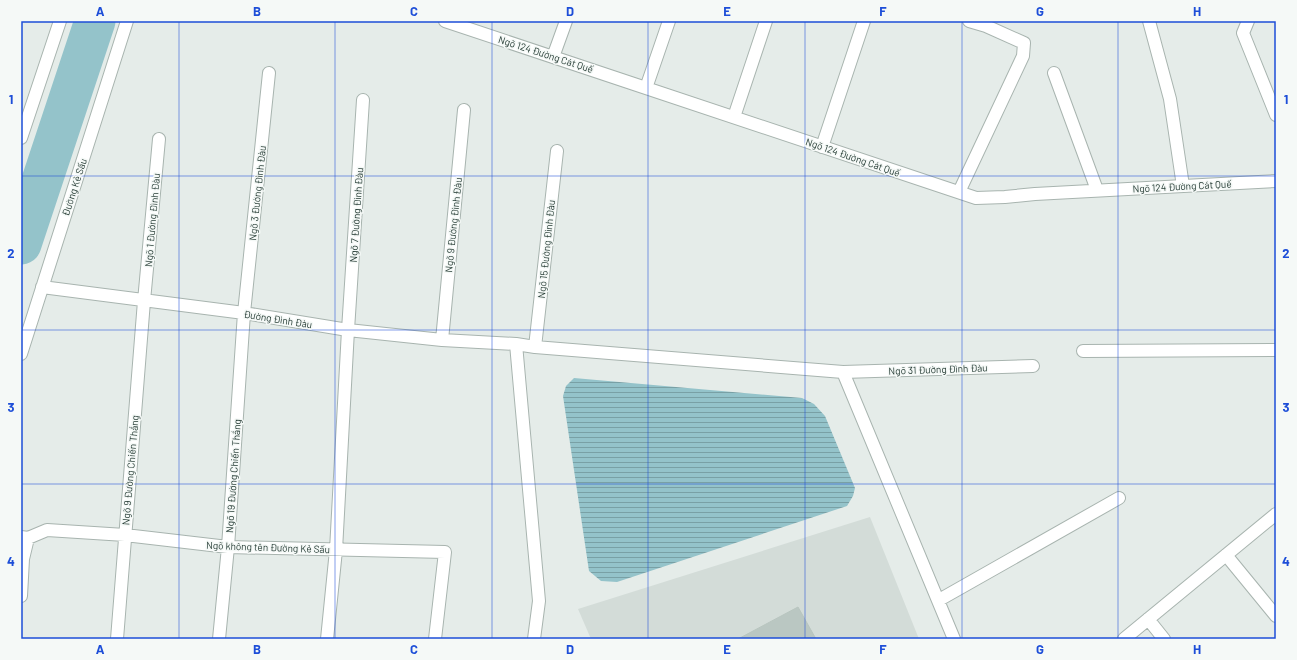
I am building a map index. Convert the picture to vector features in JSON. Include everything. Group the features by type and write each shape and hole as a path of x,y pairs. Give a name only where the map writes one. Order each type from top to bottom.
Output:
{"street":[{"path":"21,138 60,21"},
{"name":"Đường Kẻ Sấu","path":"21,354 127,21"},
{"name":"Ngõ 124 Đường Cát Quế","path":"445,21 976,198 1276,181"},
{"path":"554,57 566,21"},
{"path":"646,88 669,21"},
{"path":"734,117 766,21"},
{"path":"822,147 864,21"},
{"path":"959,192 1023,56 1024,43 986,26 969,21"},
{"path":"1149,21 1170,100 1183,186"},
{"path":"1248,21 1243,33 1276,115"},
{"name":"Ngõ 3 Đường Đình Đàu","path":"244,313 269,73"},
{"path":"1054,73 1097,190"},
{"name":"Ngõ 7 Đường Đình Đàu","path":"327,639 336,550 363,100"},
{"name":"Ngõ 9 Đường Đình Đàu","path":"442,340 464,110"},
{"name":"Ngõ 1 Đường Đình Đàu","path":"144,301 159,139"},
{"name":"Ngõ 15 Đường Đình Đàu","path":"536,347 557,151"},
{"name":"Đường Đình Đàu","path":"42,288 244,313 348,330 442,340 516,344 536,347"},
{"name":"Ngõ 9 Đường Chiến Thắng","path":"117,639 144,301"},
{"name":"Ngõ 19 Đường Chiến Thắng","path":"220,639 228,547 244,313"},
{"path":"516,344 539,601 534,639"},
{"name":"Ngõ 31 Đường Đình Đàu","path":"536,347 843,372 1034,366"},
{"path":"1082,352 1276,350"},
{"path":"843,372 954,639"},
{"path":"938,600 1119,498"},
{"path":"1124,639 1276,514"},
{"name":"Ngõ không tên Đường Kẻ Sấu","path":"24,538 47,530 125,535 228,547 445,552 435,639"},
{"path":"21,596 24,538"},
{"path":"1226,555 1276,616"},
{"path":"1148,619 1164,639"}],"shaded area":[{"path":"870,517 919,639 591,639 578,609"}],"water":[{"path":"574,378 802,398 814,404 825,416 855,488 853,496 847,506 617,582 601,581 589,571 563,396 566,386"}],"building":[{"path":"798,607 816,639 738,639"}],"waterway":[{"path":"21,244 95,21"}]}
